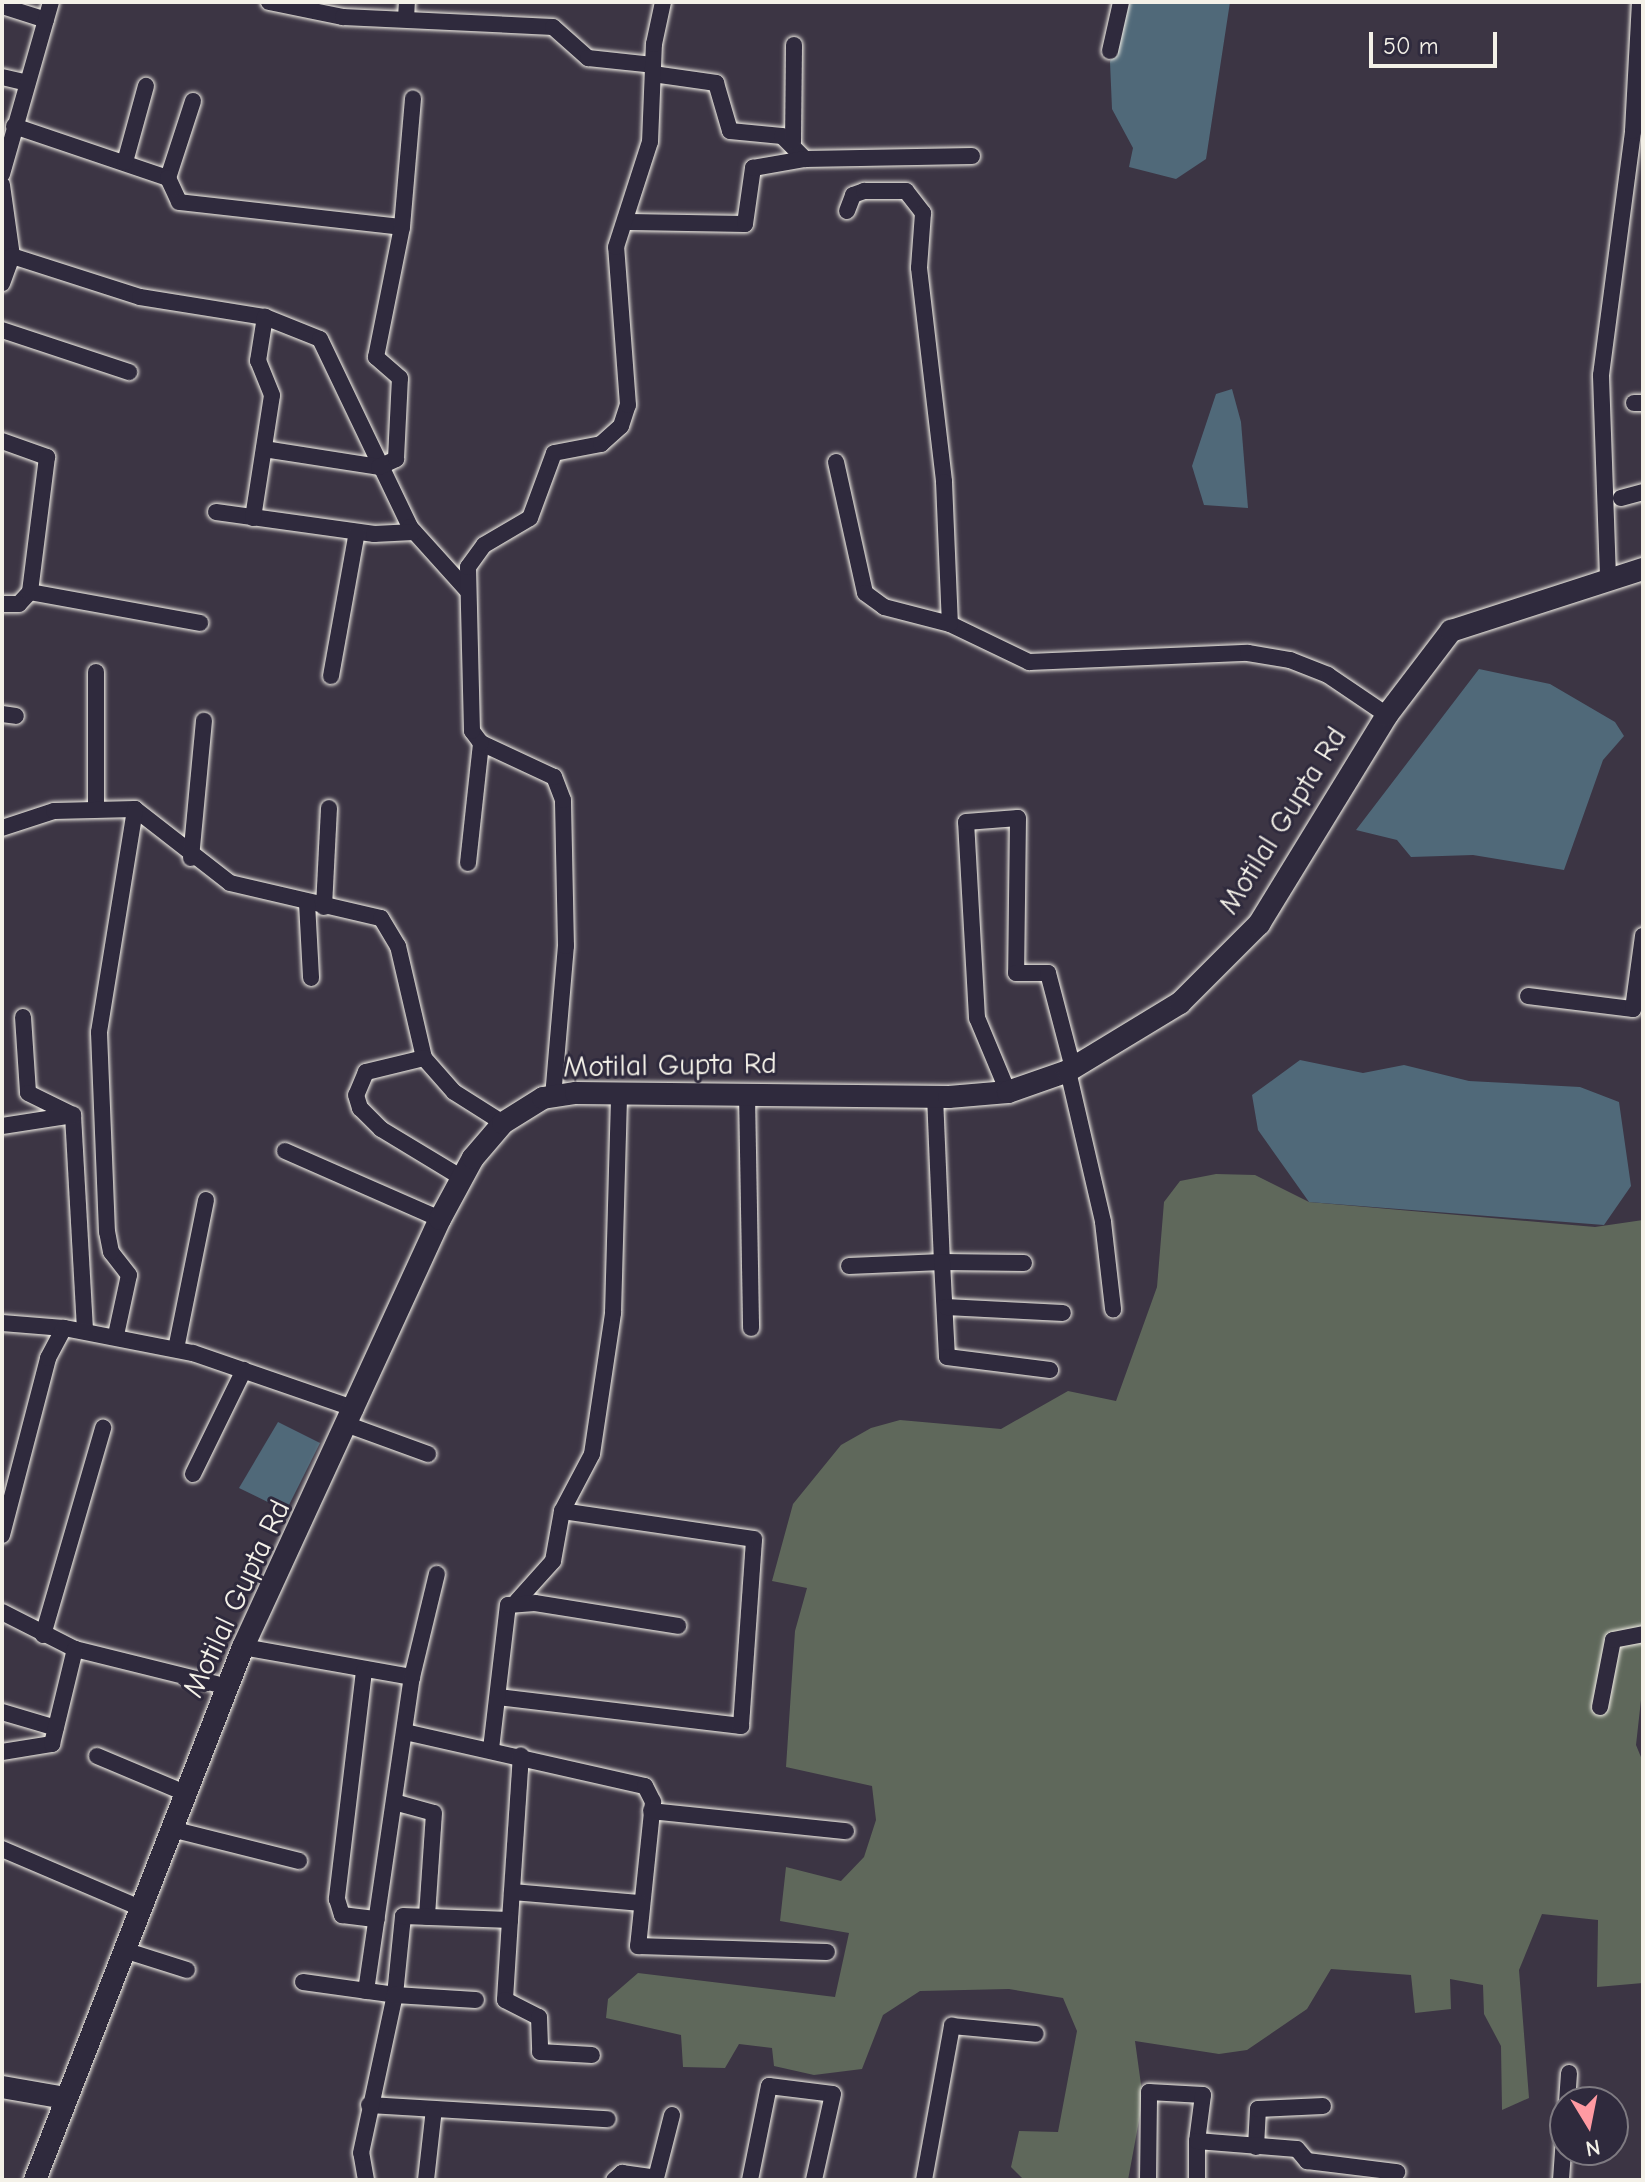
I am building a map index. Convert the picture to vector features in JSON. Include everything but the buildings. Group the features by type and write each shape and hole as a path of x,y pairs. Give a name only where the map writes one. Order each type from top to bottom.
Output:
{"street":[{"path":"3,167 51,2"},
{"path":"269,2 343,17 406,11 553,27 588,58 710,80 720,86 730,131 793,142"},
{"path":"468,863 481,743 468,717 467,590 473,555 530,518 548,460 601,444 621,426 628,405 616,247 630,222 650,142 653,70 663,2"},
{"path":"1110,51 1121,2"},
{"path":"1608,577 1601,375 1633,131 1640,2"},
{"path":"2,6 46,20"},
{"path":"794,45 793,142 805,159"},
{"path":"2,77 27,83"},
{"path":"125,162 146,86"},
{"path":"264,449 379,467 397,453 400,378 376,357 402,227 413,98"},
{"path":"193,101 168,178 179,202 402,227"},
{"path":"14,126 168,178"},
{"path":"630,222 745,224 753,168 805,159 972,156"},
{"path":"2,185 8,262 2,283"},
{"path":"847,211 864,191 906,191 923,213 919,268 944,482 950,624"},
{"path":"8,262 140,297 265,317 320,339 379,467 414,532 467,590"},
{"path":"253,518 272,395 258,361 265,317"},
{"path":"2,330 129,372"},
{"path":"2,441 47,457 30,592 19,604 2,604"},
{"path":"836,462 865,593 910,616 950,624 1029,662 1248,653 1290,660 1387,715"},
{"path":"1621,498 1643,492"},
{"path":"216,512 357,532 414,532"},
{"path":"331,676 357,532"},
{"name":"Motilal Gupta Rd","path":"35,2180 243,1647 354,1418 440,1219 462,1178 503,1123 553,1097 619,1093 935,1096 1008,1092 1070,1069 1180,1003 1259,924 1387,715 1451,631 1608,577 1643,569"},
{"path":"30,592 200,623"},
{"path":"96,672 96,805"},
{"path":"191,858 204,721"},
{"path":"481,743 554,777 563,800 566,946 553,1097"},
{"path":"2,828 96,805 135,809 191,858 230,883 381,918 393,933 424,1058 454,1092 503,1123"},
{"path":"324,907 329,808"},
{"path":"116,1335 129,1275 111,1252 107,1232 99,1032 135,809"},
{"path":"1008,1092 977,1018 966,822 1018,818 1016,973 1048,973 1103,1222 1113,1309"},
{"path":"307,903 311,978"},
{"path":"1528,996 1638,1010 1643,936"},
{"path":"23,1017 28,1093 73,1115"},
{"path":"424,1058 366,1072 356,1095 360,1108 381,1129 462,1178"},
{"path":"491,1749 504,1620 553,1561 562,1511 592,1454 613,1313 619,1093"},
{"path":"747,1094 751,1328"},
{"path":"935,1096 942,1262 951,1360 1050,1370"},
{"path":"73,1115 85,1330"},
{"path":"2,1126 73,1115"},
{"path":"285,1151 440,1219"},
{"path":"176,1349 206,1200"},
{"path":"849,1266 942,1262 1024,1263"},
{"path":"946,1307 1063,1313"},
{"path":"2,1323 85,1330 176,1349 244,1370 428,1454"},
{"path":"2,1535 48,1358 64,1328"},
{"path":"193,1474 244,1370"},
{"path":"43,1635 103,1428"},
{"path":"498,1697 741,1726 754,1539 562,1511"},
{"path":"366,1991 412,1677 437,1574"},
{"path":"517,1601 678,1626"},
{"path":"2,1612 75,1649 228,1687"},
{"path":"1600,1707 1613,1640 1643,1634"},
{"path":"243,1647 364,1671 412,1677"},
{"path":"2,1752 49,1749 75,1649"},
{"path":"364,1671 337,1899 342,1915 377,1919"},
{"path":"2,1712 56,1728"},
{"path":"405,1732 521,1755 645,1786 651,1811 638,1946 827,1952"},
{"path":"521,1755 505,2000 539,2017 540,2052 592,2055"},
{"path":"97,1756 185,1793"},
{"path":"394,1802 434,1813 427,1917"},
{"path":"651,1811 846,1831"},
{"path":"171,1829 299,1861"},
{"path":"2,1849 140,1908"},
{"path":"512,1892 640,1903"},
{"path":"366,2180 361,2153 395,1995 403,1916 510,1920"},
{"path":"124,1950 187,1970"},
{"path":"303,1982 395,1995 476,2000"},
{"path":"924,2180 952,2026 1036,2034"},
{"path":"1568,2086 1569,2073"},
{"path":"750,2180 769,2086 833,2094 814,2180"},
{"path":"2,2087 65,2098"},
{"path":"1148,2180 1149,2092 1203,2095 1197,2141 1197,2180"},
{"path":"369,2105 608,2119"},
{"path":"1256,2147 1258,2109 1323,2106"},
{"path":"426,2180 434,2109"},
{"path":"614,2180 622,2173 656,2178 672,2115"},
{"path":"1197,2141 1256,2147 1397,2172"}],"green space":[{"path":"1216,1174 1255,1175 1309,1202 1595,1227 1643,1220 1643,1682 1636,1745 1643,1762 1643,1983 1597,1987 1598,1920 1542,1914 1519,1970 1529,2098 1502,2110 1501,2046 1484,2014 1483,1985 1450,1979 1451,2009 1415,2013 1411,1975 1331,1969 1307,2009 1247,2050 1219,2054 1135,2041 1143,2099 1128,2180 1024,2180 1011,2167 1019,2131 1058,2132 1077,2031 1063,1998 1009,1989 920,1991 883,2015 862,2069 814,2075 774,2066 772,2048 739,2044 725,2068 683,2067 681,2035 606,2018 608,1999 638,1973 835,1997 849,1933 780,1921 786,1867 841,1881 864,1857 876,1820 872,1786 786,1767 795,1631 807,1588 772,1581 793,1504 841,1445 871,1428 900,1420 1001,1429 1068,1391 1116,1401 1157,1287 1164,1202 1180,1181"}],"water":[{"path":"1124,2 1230,2 1206,159 1176,179 1129,167 1133,148 1112,109 1110,62"},
{"path":"1232,389 1241,422 1248,508 1204,505 1192,466 1216,394"},
{"path":"1479,669 1550,684 1615,722 1624,736 1603,760 1564,870 1473,855 1411,857 1397,840 1356,830"},
{"path":"1300,1060 1363,1073 1404,1065 1469,1081 1580,1087 1619,1102 1631,1186 1604,1225 1309,1202 1258,1130 1252,1095"},
{"path":"278,1422 320,1443 286,1511 239,1488"}]}
